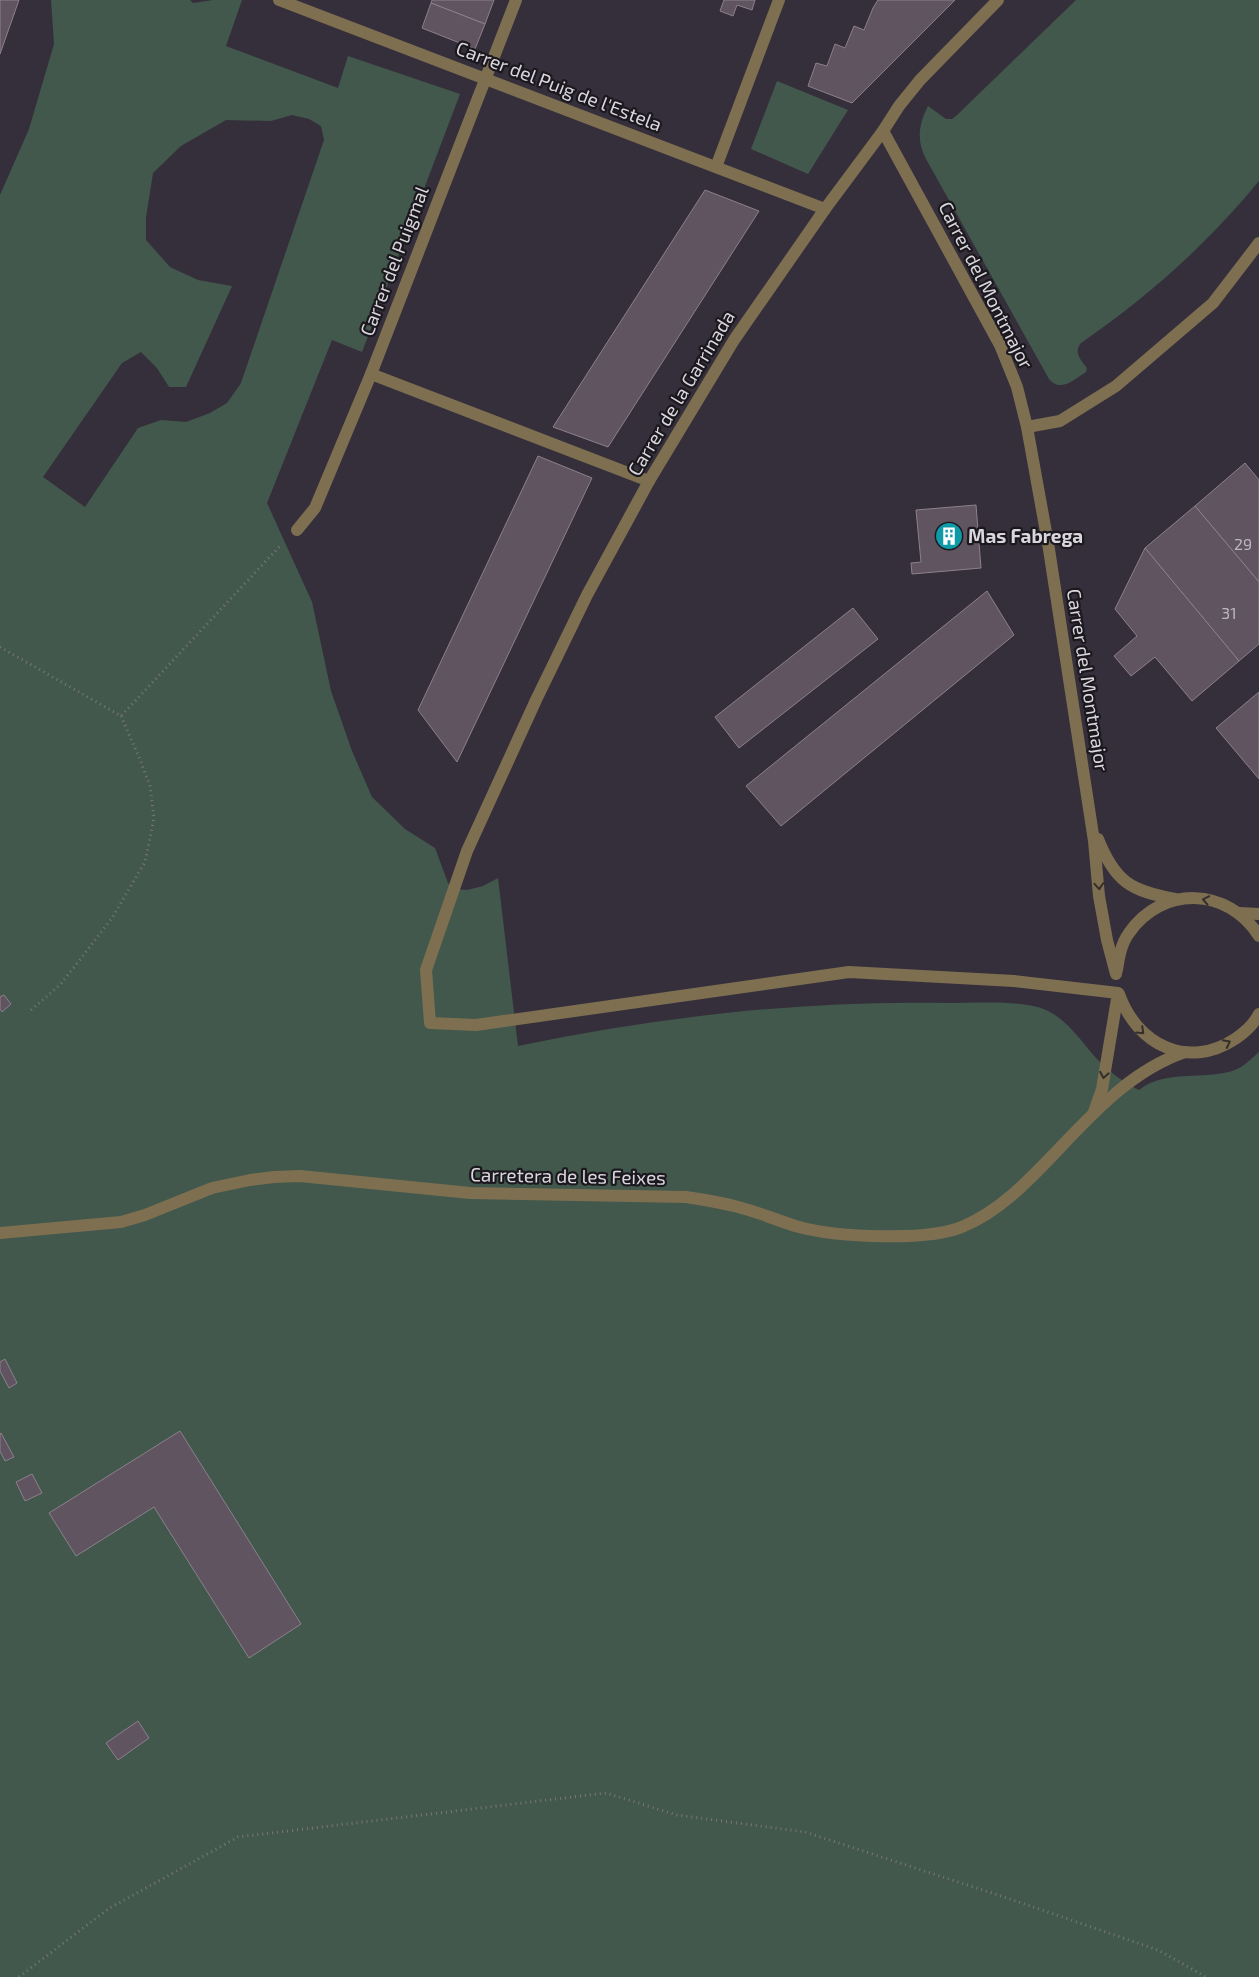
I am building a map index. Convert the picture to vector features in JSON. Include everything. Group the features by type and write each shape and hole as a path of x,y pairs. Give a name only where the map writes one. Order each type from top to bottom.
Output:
{"street":[{"name":"Carrer del Puig de l'Estela","path":"279,0 825,209"},
{"name":"Carrer del Puigmal","path":"297,530 315,508 371,374 516,0"},
{"path":"716,167 778,0"},
{"name":"Carrer de la Garrinada","path":"998,0 920,80 899,106 734,340 649,481 587,595 466,851 426,970 430,1023 476,1025 848,972 1014,981 1118,993"},
{"name":"Carrer del Montmajor","path":"883,131 1000,345 1017,388 1027,428 1048,543 1091,820 1099,896 1107,940 1116,974"},
{"path":"1027,428 1060,422 1116,386 1213,303 1259,243"},
{"path":"371,374 649,481"},
{"name":"Carrer del Montmajor","path":"1091,820 1105,856 1127,884 1152,895 1179,899"},
{"path":"1259,936 1253,926 1239,913 1225,905 1195,898 1179,899 1159,906 1142,918 1128,934 1119,953 1116,974 1118,993 1132,1021 1142,1033 1170,1049 1185,1052 1206,1051 1226,1045 1243,1034 1259,1014"},
{"path":"1239,913 1259,914"},
{"name":"Carretera de les Feixes","path":"1094,1112 1102,1089 1118,993"},
{"name":"Carretera de les Feixes","path":"0,1233 121,1222 145,1215 212,1188 250,1180 300,1176 470,1193 686,1197 718,1202 801,1227 838,1234 868,1236 927,1235 964,1226 994,1209 1036,1172 1094,1112 1152,1065 1185,1052"}],"path":[{"path":"121,716 251,576 297,530"},
{"path":"0,647 121,716 142,762 150,786 154,818 145,862 112,918 60,984 31,1010"},
{"path":"19,1977 108,1909 238,1837 606,1793 677,1815 805,1832 1158,1950 1206,1977"}],"green space":[{"path":"51,0 190,0 193,3 213,0 242,0 226,46 338,88 348,56 460,94 362,352 332,340 267,503 312,602 331,691 352,751 372,797 405,829 435,848 448,883 455,889 467,890 483,886 498,878 518,1046 624,1027 731,1012 839,1004 995,1002 1031,1005 1050,1012 1072,1029 1106,1067 1121,1080 1139,1090 1150,1083 1163,1079 1230,1072 1241,1067 1259,1052 1259,1977 0,1977 0,195 29,129 54,44","holes":["292,115 309,119 321,126 324,140 241,383 227,403 210,413 186,422 161,420 138,428 85,507 43,477 122,363 141,352 157,368 169,387 186,387 232,286 198,280 170,267 146,240 146,217 153,173 181,146 226,120 271,121"]},
{"path":"1076,0 1259,0 1259,181 1218,227 1176,268 1130,307 1081,343 1078,353 1087,368 1086,372 1068,383 1058,385 1049,379 926,159 921,145 920,132 922,119 928,106 946,119 952,119"},
{"path":"777,81 848,110 808,174 751,149"}],"building":[{"path":"0,0 19,0 0,54"},
{"path":"432,0 494,0 485,24 431,3"},
{"path":"724,0 755,0 752,10 737,5 733,16 720,11"},
{"path":"878,0 955,0 852,103 808,86 816,63 827,66 835,44 845,48 854,26 864,30"},
{"path":"431,3 485,24 475,49 422,28"},
{"path":"705,190 759,211 608,447 553,427"},
{"path":"538,456 592,478 457,762 418,710"},
{"path":"1245,463 1259,480 1259,582 1195,506"},
{"name":"Mas Fabrega","path":"976,505 981,568 912,574 911,563 921,562 916,510"},
{"path":"1195,506 1259,582 1259,644 1239,661 1145,548"},
{"path":"1145,548 1239,661 1192,701 1155,657 1131,676 1114,656 1137,636 1115,609"},
{"path":"987,591 1014,635 781,826 746,786"},
{"path":"853,608 878,639 739,748 715,717"},
{"path":"1259,692 1259,779 1216,728"},
{"path":"4,995 11,1004 2,1012 0,1009 0,997"},
{"path":"5,1359 17,1383 9,1388 0,1371 0,1362"},
{"path":"180,1431 301,1624 249,1658 154,1507 76,1556 49,1513"},
{"path":"1,1433 14,1457 5,1461 0,1451"},
{"path":"32,1474 42,1493 25,1501 16,1482"},
{"path":"138,1721 149,1738 118,1760 106,1743"}],"place":[{"name":"Mas Fabrega","path":"949,536"}]}
